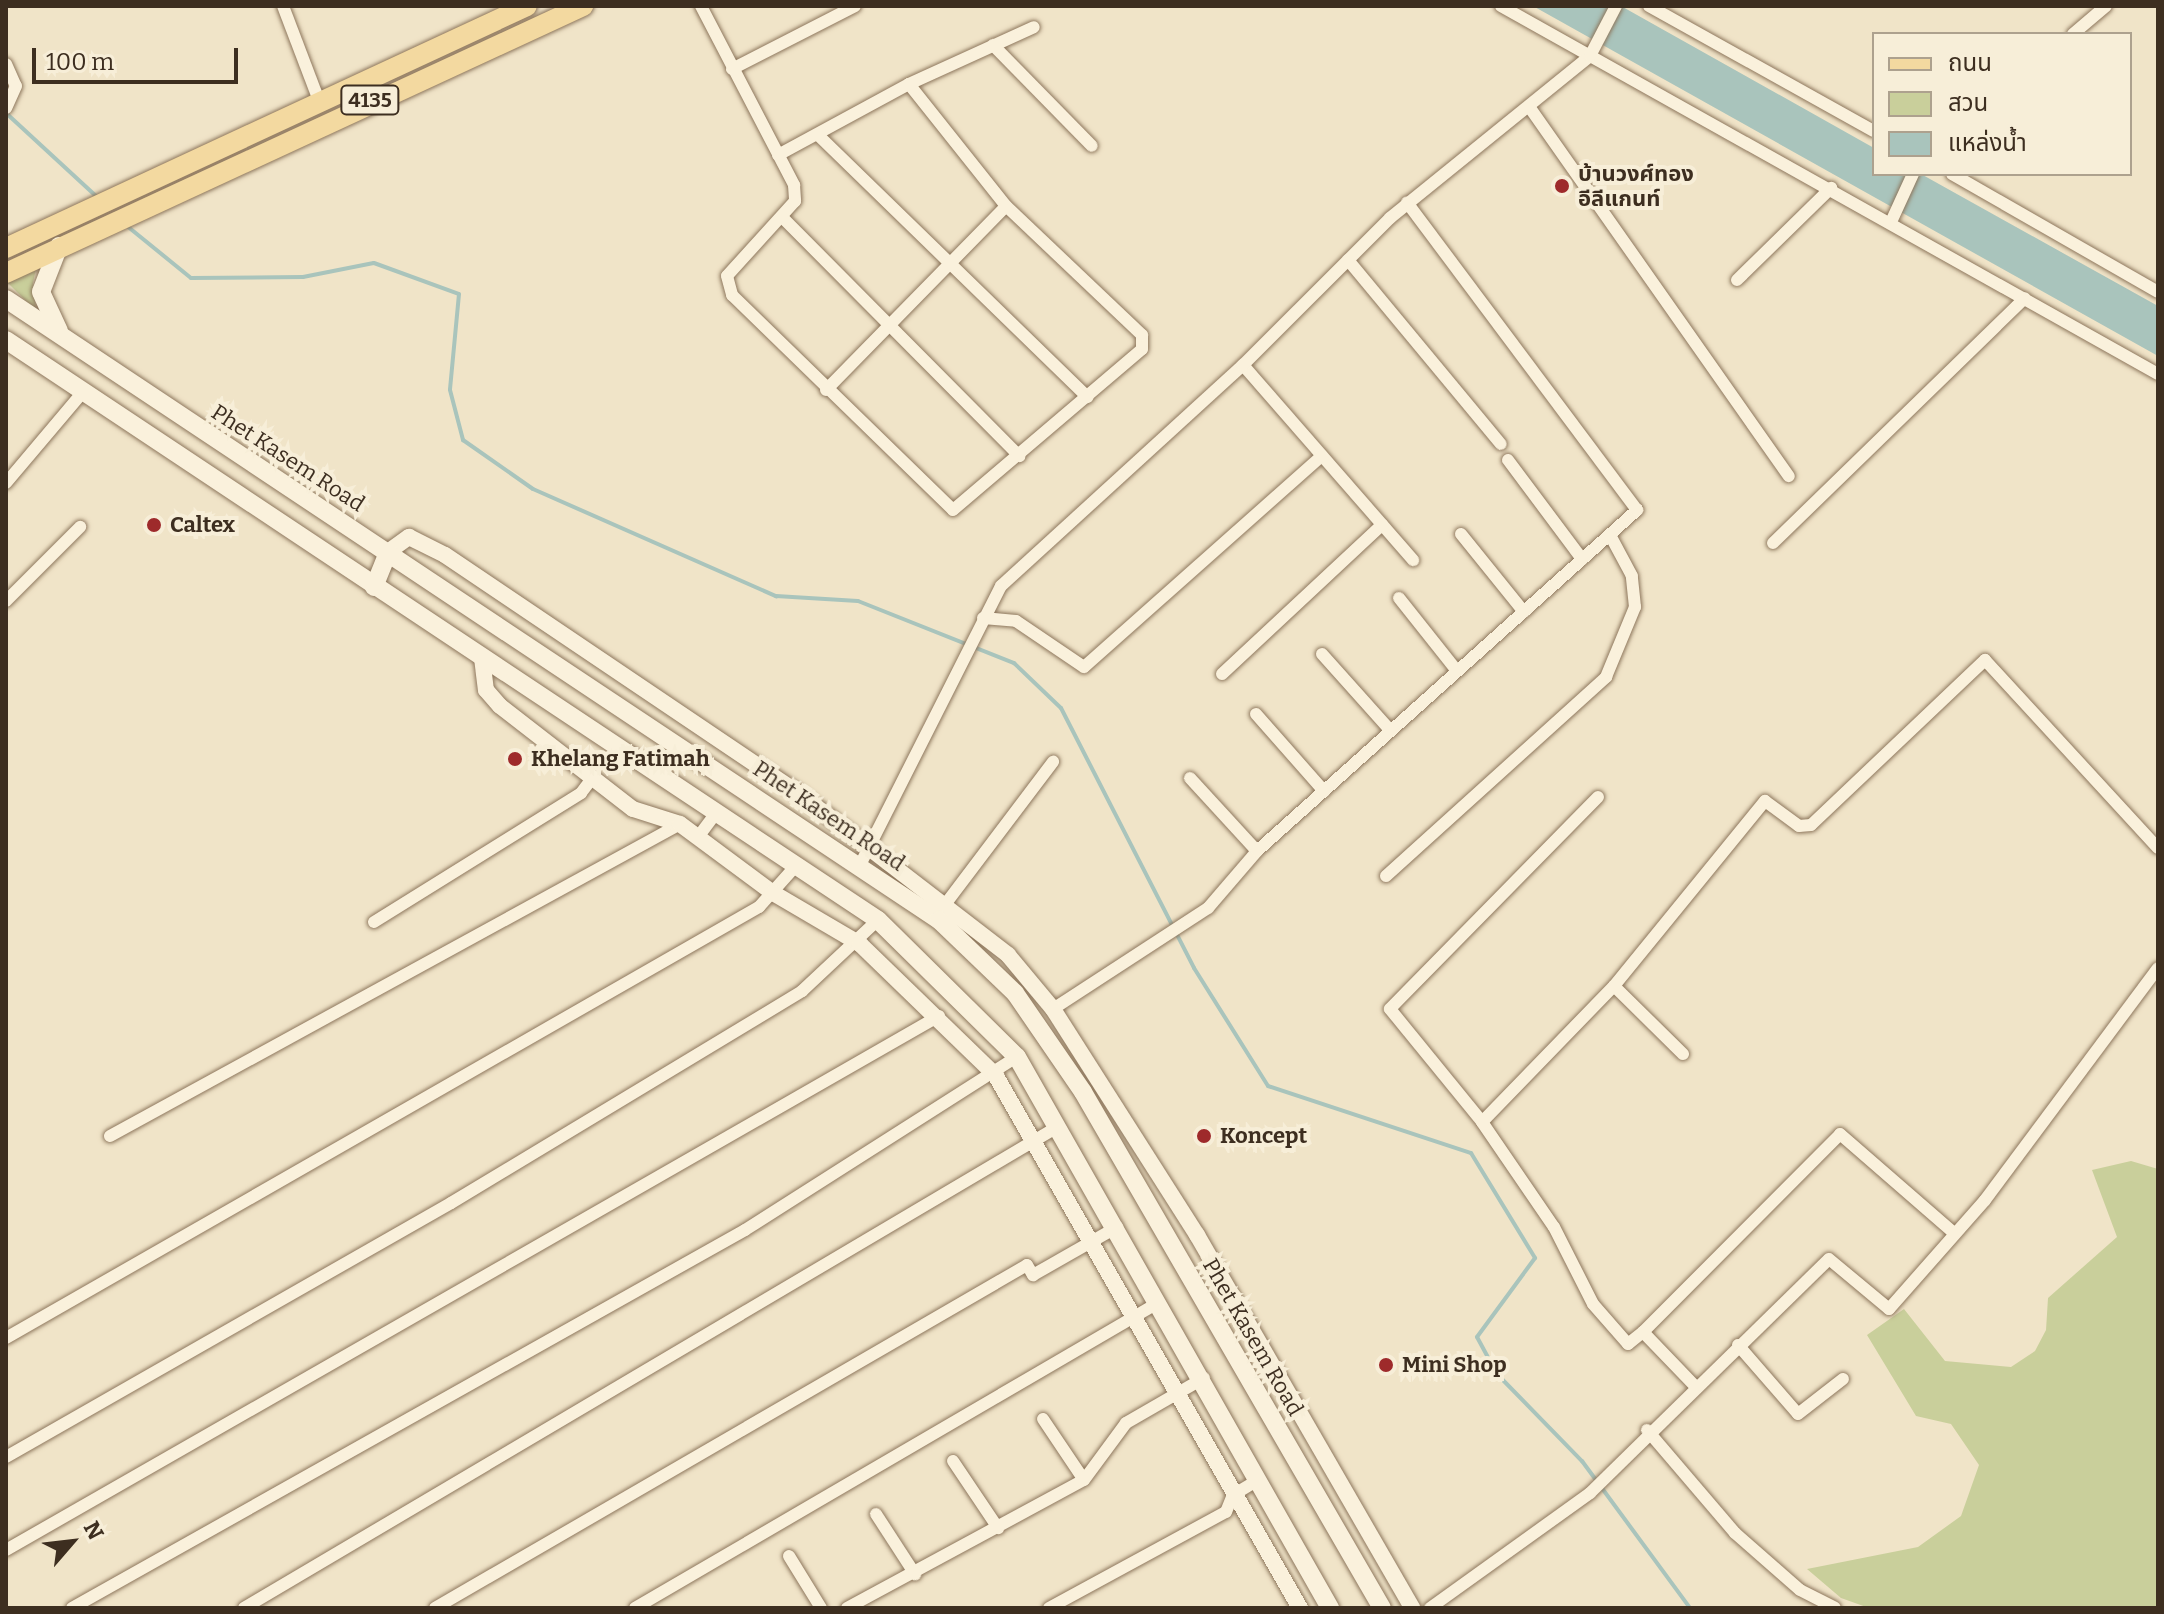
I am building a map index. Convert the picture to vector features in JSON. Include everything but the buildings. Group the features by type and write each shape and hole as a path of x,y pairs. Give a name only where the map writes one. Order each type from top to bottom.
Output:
{"main road":[{"name":"4135","path":"6,248 318,98 527,6"},
{"name":"4135","path":"6,273 583,6"},
{"path":"6,239 44,230"},
{"path":"59,246 41,292 65,338"},
{"name":"Phet Kasem Road","path":"6,299 939,920 1015,993 1091,1086 1382,1608"},
{"path":"6,340 717,812 793,869 878,920 1017,1057 1054,1129 1117,1227 1156,1304 1204,1378 1255,1482 1330,1608"},
{"path":"6,351 49,371"},
{"path":"374,587 388,552"}],"street":[{"path":"283,6 318,98"},
{"path":"701,6 794,185 795,201 727,284 826,390 953,510 1142,349 1142,335 1006,206 909,84"},
{"path":"732,69 855,6"},
{"path":"1501,6 1831,188 2158,374"},
{"path":"860,865 964,669 983,618 1001,586 1243,365 1407,203 1530,108 1590,56 1616,6"},
{"path":"1649,6 1872,130"},
{"path":"2075,32 2100,8"},
{"path":"778,155 909,84 1034,27"},
{"path":"993,45 1092,146"},
{"path":"6,64 16,86 6,108"},
{"path":"1530,108 1789,476"},
{"path":"818,135 1087,397"},
{"path":"1891,222 1912,176"},
{"path":"1955,176 2158,292"},
{"path":"1737,280 1831,188"},
{"path":"1053,1009 1155,946 1208,908 1257,851 1637,510 1407,203"},
{"path":"826,390 1006,206"},
{"path":"782,217 1019,456"},
{"path":"1348,260 1501,444"},
{"path":"1773,543 2025,298"},
{"path":"1243,365 1413,560"},
{"path":"6,483 83,392"},
{"path":"983,618 1016,621 1084,667 1322,456"},
{"path":"1508,460 1582,559"},
{"path":"1222,674 1382,525"},
{"path":"6,601 80,527"},
{"path":"1461,534 1524,612"},
{"path":"1386,876 1611,670 1635,607 1632,576 1610,535"},
{"path":"388,552 409,537 445,555 947,902 1008,955 1053,1009 1091,1086 1197,1235 1412,1608"},
{"path":"1399,598 1457,671"},
{"path":"1322,654 1390,730"},
{"path":"482,658 486,690 500,706 633,809 680,824 773,893 860,944 939,1016 996,1076 1300,1608"},
{"path":"1482,1122 1614,986 1765,801 1799,826 1815,822 1985,660 2158,848"},
{"path":"1256,714 1324,791"},
{"path":"947,902 1053,762"},
{"path":"374,922 581,793 593,777"},
{"path":"1190,778 1257,851"},
{"path":"1598,797 1390,1009 1482,1122 1559,1236 1593,1304 1628,1344 1840,1134 1954,1233"},
{"path":"698,837 717,812"},
{"path":"110,1136 680,824"},
{"path":"6,1338 375,1132 773,893 793,869"},
{"path":"6,1457 609,1109 802,991 860,944 878,920"},
{"path":"1430,1608 1590,1493 1647,1430 1829,1259 1889,1309 1954,1233 2158,968"},
{"path":"1614,986 1683,1054"},
{"path":"6,1550 939,1016"},
{"path":"72,1608 745,1230 996,1076 1017,1057"},
{"path":"244,1608 1054,1129"},
{"path":"435,1608 1027,1265 1033,1275 1117,1227"},
{"path":"635,1608 1156,1304"},
{"path":"1643,1332 1694,1385"},
{"path":"1738,1345 1798,1414 1843,1379"},
{"path":"847,1608 1084,1480 1126,1423 1204,1378"},
{"path":"1043,1419 1084,1480"},
{"path":"1647,1430 1735,1533 1800,1590 1835,1608"},
{"path":"953,1461 998,1528"},
{"path":"1049,1608 1226,1512 1233,1495 1255,1482"},
{"path":"876,1514 915,1574"},
{"path":"789,1556 821,1608"}],"green space":[{"path":"36,268 33,283 36,311 6,281"},
{"path":"2131,1161 2158,1169 2158,1608 1869,1608 1841,1598 1807,1569 1918,1547 1961,1516 1979,1465 1951,1424 1916,1416 1867,1335 1904,1309 1945,1361 2011,1367 2035,1351 2046,1330 2048,1298 2117,1237 2092,1170"}],"water":[{"path":"1533,6 1621,6 1872,147 1872,176 1925,176 2158,306 2158,356"}],"waterway":[{"path":"6,113 98,198"},
{"path":"127,226 191,278 303,277 374,263 459,294 450,390 463,440 533,489 776,596 858,601 1014,663 1061,708 1194,968 1268,1086 1471,1153 1535,1258 1477,1337 1497,1374 1582,1461 1690,1608"}],"place":[{"name":"บ้านวงศ์ทอง อีลีแกนท์","path":"1562,186"},
{"name":"Caltex","path":"154,525"},
{"name":"Khelang Fatimah","path":"515,759"},
{"name":"Koncept","path":"1204,1136"},
{"name":"Mini Shop","path":"1386,1365"}]}
